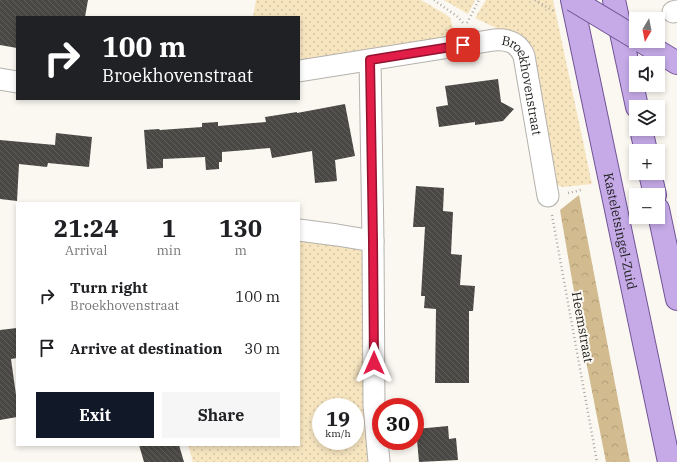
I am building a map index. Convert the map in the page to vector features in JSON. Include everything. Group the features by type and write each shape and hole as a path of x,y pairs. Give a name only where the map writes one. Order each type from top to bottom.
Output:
{"main road":[{"path":"573,0 629,34"},
{"name":"Kasteletsingel-Zuid","path":"573,0 669,462"},
{"path":"614,0 635,100"},
{"path":"652,48 677,63"},
{"path":"661,224 677,299"}],"street":[{"name":"Broekhovenstraat","path":"300,71 494,40 507,40 517,45 526,62 548,196"},
{"path":"370,60 374,406 379,462"},
{"path":"0,79 16,82"},
{"path":"300,230 373,241"}],"path":[{"path":"434,0 458,16 466,26 480,0"},
{"name":"Heemstraat","path":"548,196 597,462"}],"shaded area":[{"path":"256,0 421,0 450,18 453,28 447,40 300,63 300,16 253,16"},
{"path":"444,0 475,0 468,14"},
{"path":"486,0 553,0 592,184 563,187 552,183 528,43 475,18"},
{"path":"300,236 363,246 369,462 193,462 188,446 300,446"}],"green space":[{"path":"579,195 630,462 606,462 586,361 560,210"}],"building":[{"path":"0,0 88,0 85,16 16,16 16,48 0,45"},
{"path":"498,79 501,102 514,109 503,121 475,125 475,122 439,127 436,107 448,105 445,86"},
{"path":"345,104 355,156 335,160 337,181 315,183 312,151 272,158 270,148 222,152 222,162 219,162 219,169 206,170 205,157 163,159 163,168 147,169 144,130 202,127 202,123 218,122 218,126 266,122 265,117"},
{"path":"56,133 92,137 89,167 48,163 47,167 19,164 17,201 0,199 0,140 55,145"},
{"path":"416,186 444,188 443,211 453,212 451,254 462,255 460,285 475,286 473,311 469,311 469,383 435,383 436,309 424,308 425,296 421,296 425,227 413,227"},
{"path":"16,328 16,358 11,359 16,395 16,417 0,420 0,330"},
{"path":"448,426 449,439 456,438 458,460 419,462 418,450 424,450 424,428"},
{"path":"139,446 179,446 184,462 144,462"}],"route":[{"path":"374,363 370,60 463,45"}]}
